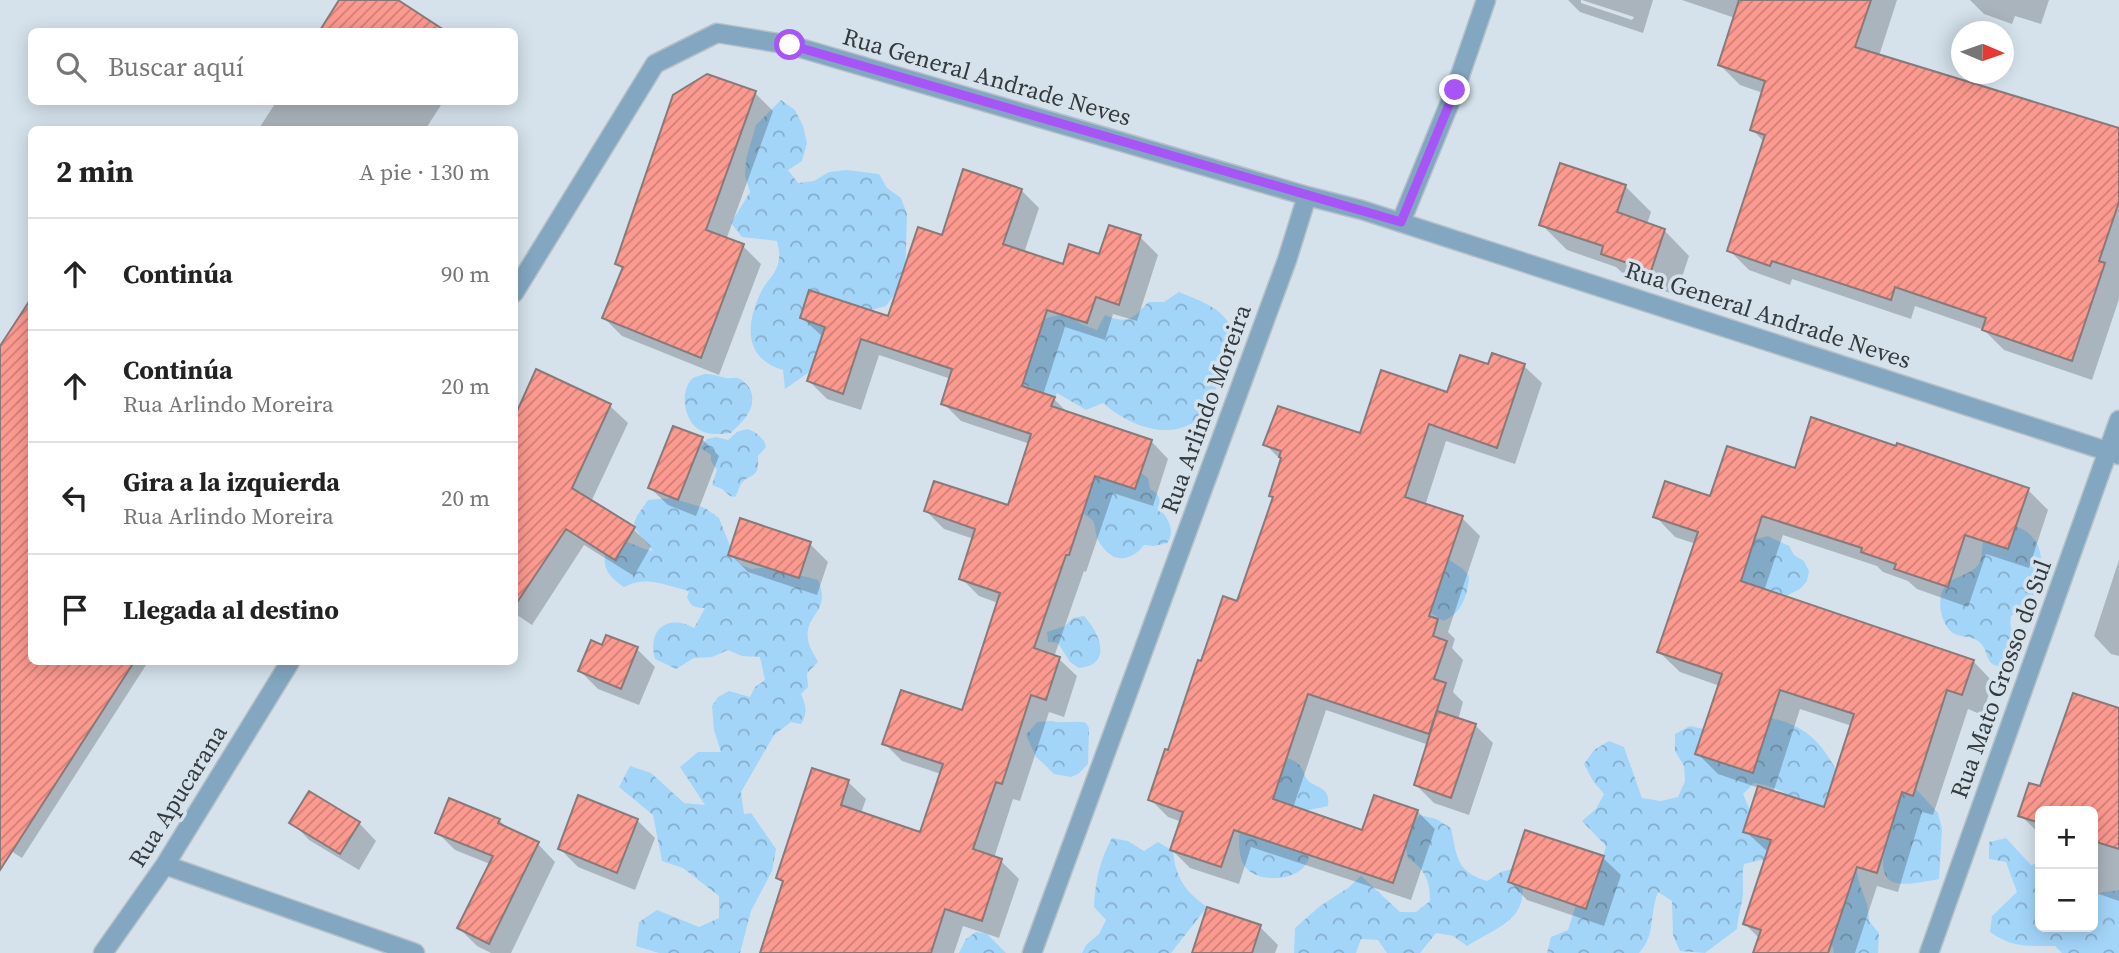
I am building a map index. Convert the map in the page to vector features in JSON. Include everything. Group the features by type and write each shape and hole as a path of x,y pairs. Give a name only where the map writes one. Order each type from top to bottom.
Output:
{"street":[{"path":"1307,196 1401,222 1455,90 1486,0"},
{"name":"Rua General Andrade Neves","path":"518,287 655,64 717,33 790,45 1307,196"},
{"name":"Rua Arlindo Moreira","path":"1032,953 1287,260 1307,196"},
{"name":"Rua General Andrade Neves","path":"1401,222 2114,453"},
{"name":"Rua Mato Grosso do Sul","path":"1929,953 2114,453 2119,420"},
{"name":"Rua Apucarana","path":"103,953 165,865 288,665"},
{"path":"165,865 415,953"}],"green space":[{"path":"781,100 795,110 807,143 802,161 788,170 798,183 814,181 829,172 846,170 879,174 887,188 901,198 907,214 905,280 886,306 871,310 854,306 815,368 785,389 783,370 760,357 751,338 757,302 779,262 777,241 742,237 731,223 750,192 745,176 746,159 756,125"},
{"path":"1179,292 1204,302 1221,313 1231,327 1235,346 1234,355 1206,412 1192,423 1180,428 1153,429 1126,419 1103,403 1086,410 1057,393 1055,397 1023,384 1010,373 1022,327 1067,314 1081,324 1097,330 1105,315 1129,319 1148,302 1164,302"},
{"path":"704,374 738,378 750,389 751,408 731,433 706,433 689,419 685,405 686,390 693,378"},
{"path":"747,429 759,436 766,447 758,456 755,473 743,482 735,497 730,496 712,485 717,470 711,461 711,455 701,448 707,439 716,437 728,440 737,432"},
{"path":"1140,472 1148,478 1150,489 1159,497 1159,508 1170,525 1170,538 1167,543 1144,545 1133,555 1115,557 1104,549 1097,537 1093,521 1084,514 1086,503 1076,473"},
{"path":"671,498 705,508 719,518 734,556 740,564 751,569 769,567 818,580 821,591 822,600 808,631 809,643 818,662 807,673 808,687 801,694 806,709 805,716 801,724 791,722 774,735 741,792 744,814 751,813 776,849 772,871 751,911 740,953 659,953 636,946 639,922 657,910 699,927 719,918 719,896 683,868 662,861 653,815 619,787 630,766 651,773 684,803 705,805 680,767 698,752 721,752 714,730 712,706 718,697 729,691 750,697 755,687 765,680 760,657 742,656 728,650 712,657 694,658 676,669 655,659 654,640 661,627 675,622 694,628 705,608 691,604 687,597 689,591 649,582 624,587 607,571 606,552 614,538 653,551 633,526 648,500"},
{"path":"2000,525 2017,527 2027,532 2035,540 2041,561 2039,584 2035,594 2027,605 2011,616 2010,623 2016,647 2015,659 2012,665 2002,666 1991,663 1978,641 1956,635 1949,629 1942,617 1940,602 1947,584 1978,565 1985,538"},
{"path":"1768,536 1789,546 1794,555 1804,561 1809,571 1807,581 1800,589 1784,597 1741,582 1751,540"},
{"path":"1448,559 1469,576 1463,603 1455,614 1443,621 1427,610"},
{"path":"1084,616 1098,639 1100,654 1097,661 1090,666 1079,668 1070,662 1058,643 1048,642 1047,632 1065,626 1073,618"},
{"path":"1765,717 1789,723 1808,734 1823,749 1836,770 1870,775 1902,774 1938,813 1942,829 1939,879 1902,884 1887,878 1884,870 1886,841 1830,820 1772,787 1754,783 1743,794 1762,839 1827,852 1857,872 1868,907 1869,921 1879,933 1878,953 1834,953 1833,947 1817,942 1825,919 1842,913 1836,895 1761,860 1744,864 1743,894 1737,929 1705,953 1680,951 1673,935 1672,901 1658,892 1648,939 1639,953 1547,953 1551,937 1568,930 1576,905 1592,896 1606,846 1582,821 1596,809 1604,794 1584,764 1594,750 1609,741 1624,747 1642,798 1661,801 1678,797 1685,781 1684,766 1675,751 1675,734 1690,726 1709,730"},
{"path":"1037,722 1082,722 1089,728 1088,764 1078,774 1071,777 1054,774 1036,757 1026,735"},
{"path":"1261,754 1295,761 1307,780 1328,796 1328,806 1294,813 1306,838 1309,854 1307,863 1301,870 1283,878 1262,877 1253,873 1244,865 1240,853 1239,836"},
{"path":"1420,815 1436,819 1451,828 1460,862 1469,873 1487,881 1501,872 1519,867 1522,898 1512,917 1467,946 1453,936 1436,933 1420,953 1387,953 1378,940 1361,939 1356,953 1294,953 1295,928 1361,876 1400,912 1416,912 1430,901 1425,876 1408,858 1405,844 1407,829"},
{"path":"1112,838 1128,841 1144,851 1158,842 1173,851 1176,869 1183,884 1207,907 1171,953 1082,953 1086,945 1099,934 1106,920 1094,907 1101,862"},
{"path":"2006,838 2031,865 2035,864 2035,932 2098,932 2098,893 2119,890 2119,953 2062,953 2055,946 2013,943 1990,932 1992,916 2017,892 2006,862 1989,859 1989,842"},
{"path":"976,932 987,934 1006,953 959,953 966,939"}],"building":[{"path":"339,0 398,0 441,28 322,28"},
{"path":"1739,0 1871,0 1855,47 1951,76 1951,84 1976,84 2119,128 2119,202 2099,261 2105,263 2072,361 1982,330 1986,318 1895,287 1891,300 1772,261 1770,266 1727,251 1765,135 1750,130 1765,81 1718,65"},
{"path":"707,74 756,91 706,230 744,244 701,358 602,318 623,267 615,264 673,95"},
{"path":"1560,163 1626,185 1617,212 1665,229 1651,271 1601,254 1603,246 1539,225"},
{"path":"963,169 1022,189 1003,244 1063,264 1069,244 1099,254 1109,225 1141,235 1119,305 1096,297 1087,323 1047,310 1022,386 1055,397 1051,406 1152,440 1135,489 1095,476 1069,555 1066,555 1034,648 1060,657 1046,700 1031,695 1002,784 996,782 973,849 1002,859 982,921 945,909 931,953 760,953 783,881 776,878 812,768 849,780 841,805 920,832 943,764 882,744 901,690 962,710 1000,593 959,579 975,529 924,511 934,481 1008,505 1031,434 941,404 952,369 861,339 843,394 807,381 825,327 800,318 809,290 888,316 918,227 942,235"},
{"path":"28,303 28,665 132,665 0,870 0,346"},
{"path":"1492,353 1525,364 1497,448 1429,424 1405,497 1463,516 1429,616 1438,619 1433,636 1447,641 1434,679 1446,683 1429,734 1308,694 1273,799 1362,830 1374,795 1418,810 1393,883 1234,830 1221,867 1170,850 1183,812 1148,800 1223,596 1237,601 1273,497 1269,496 1281,451 1263,445 1278,406 1360,433 1381,370 1447,392 1460,355 1488,364"},
{"path":"536,369 611,404 572,488 635,527 615,560 566,529 518,601 518,409"},
{"path":"1811,417 2029,488 2008,549 1965,535 1948,587 1894,569 1896,564 1861,552 1862,548 1762,516 1741,581 1974,660 1962,695 1947,690 1913,796 1902,792 1877,873 1857,867 1828,953 1753,953 1761,930 1743,924 1771,840 1743,832 1758,786 1824,807 1854,714 1780,690 1753,773 1695,754 1722,674 1657,652 1698,532 1653,517 1665,481 1710,496 1727,446 1795,468"},
{"path":"673,426 703,437 678,500 648,488"},
{"path":"740,518 811,542 799,578 728,555"},
{"path":"606,635 638,647 621,689 578,671 591,640 602,645"},
{"path":"2073,693 2119,708 2119,849 2098,843 2098,806 2035,806 2035,821 2018,816 2029,783 2040,786"},
{"path":"1437,711 1476,724 1451,798 1414,785"},
{"path":"309,791 360,822 340,854 289,823"},
{"path":"578,795 638,819 617,873 558,849"},
{"path":"449,798 500,819 498,823 539,842 489,944 457,928 493,856 435,833"},
{"path":"1525,830 1604,856 1586,909 1508,882"},
{"path":"1207,907 1261,925 1252,953 1192,953"}],"route":[{"path":"790,45 1401,222 1455,90"}]}
